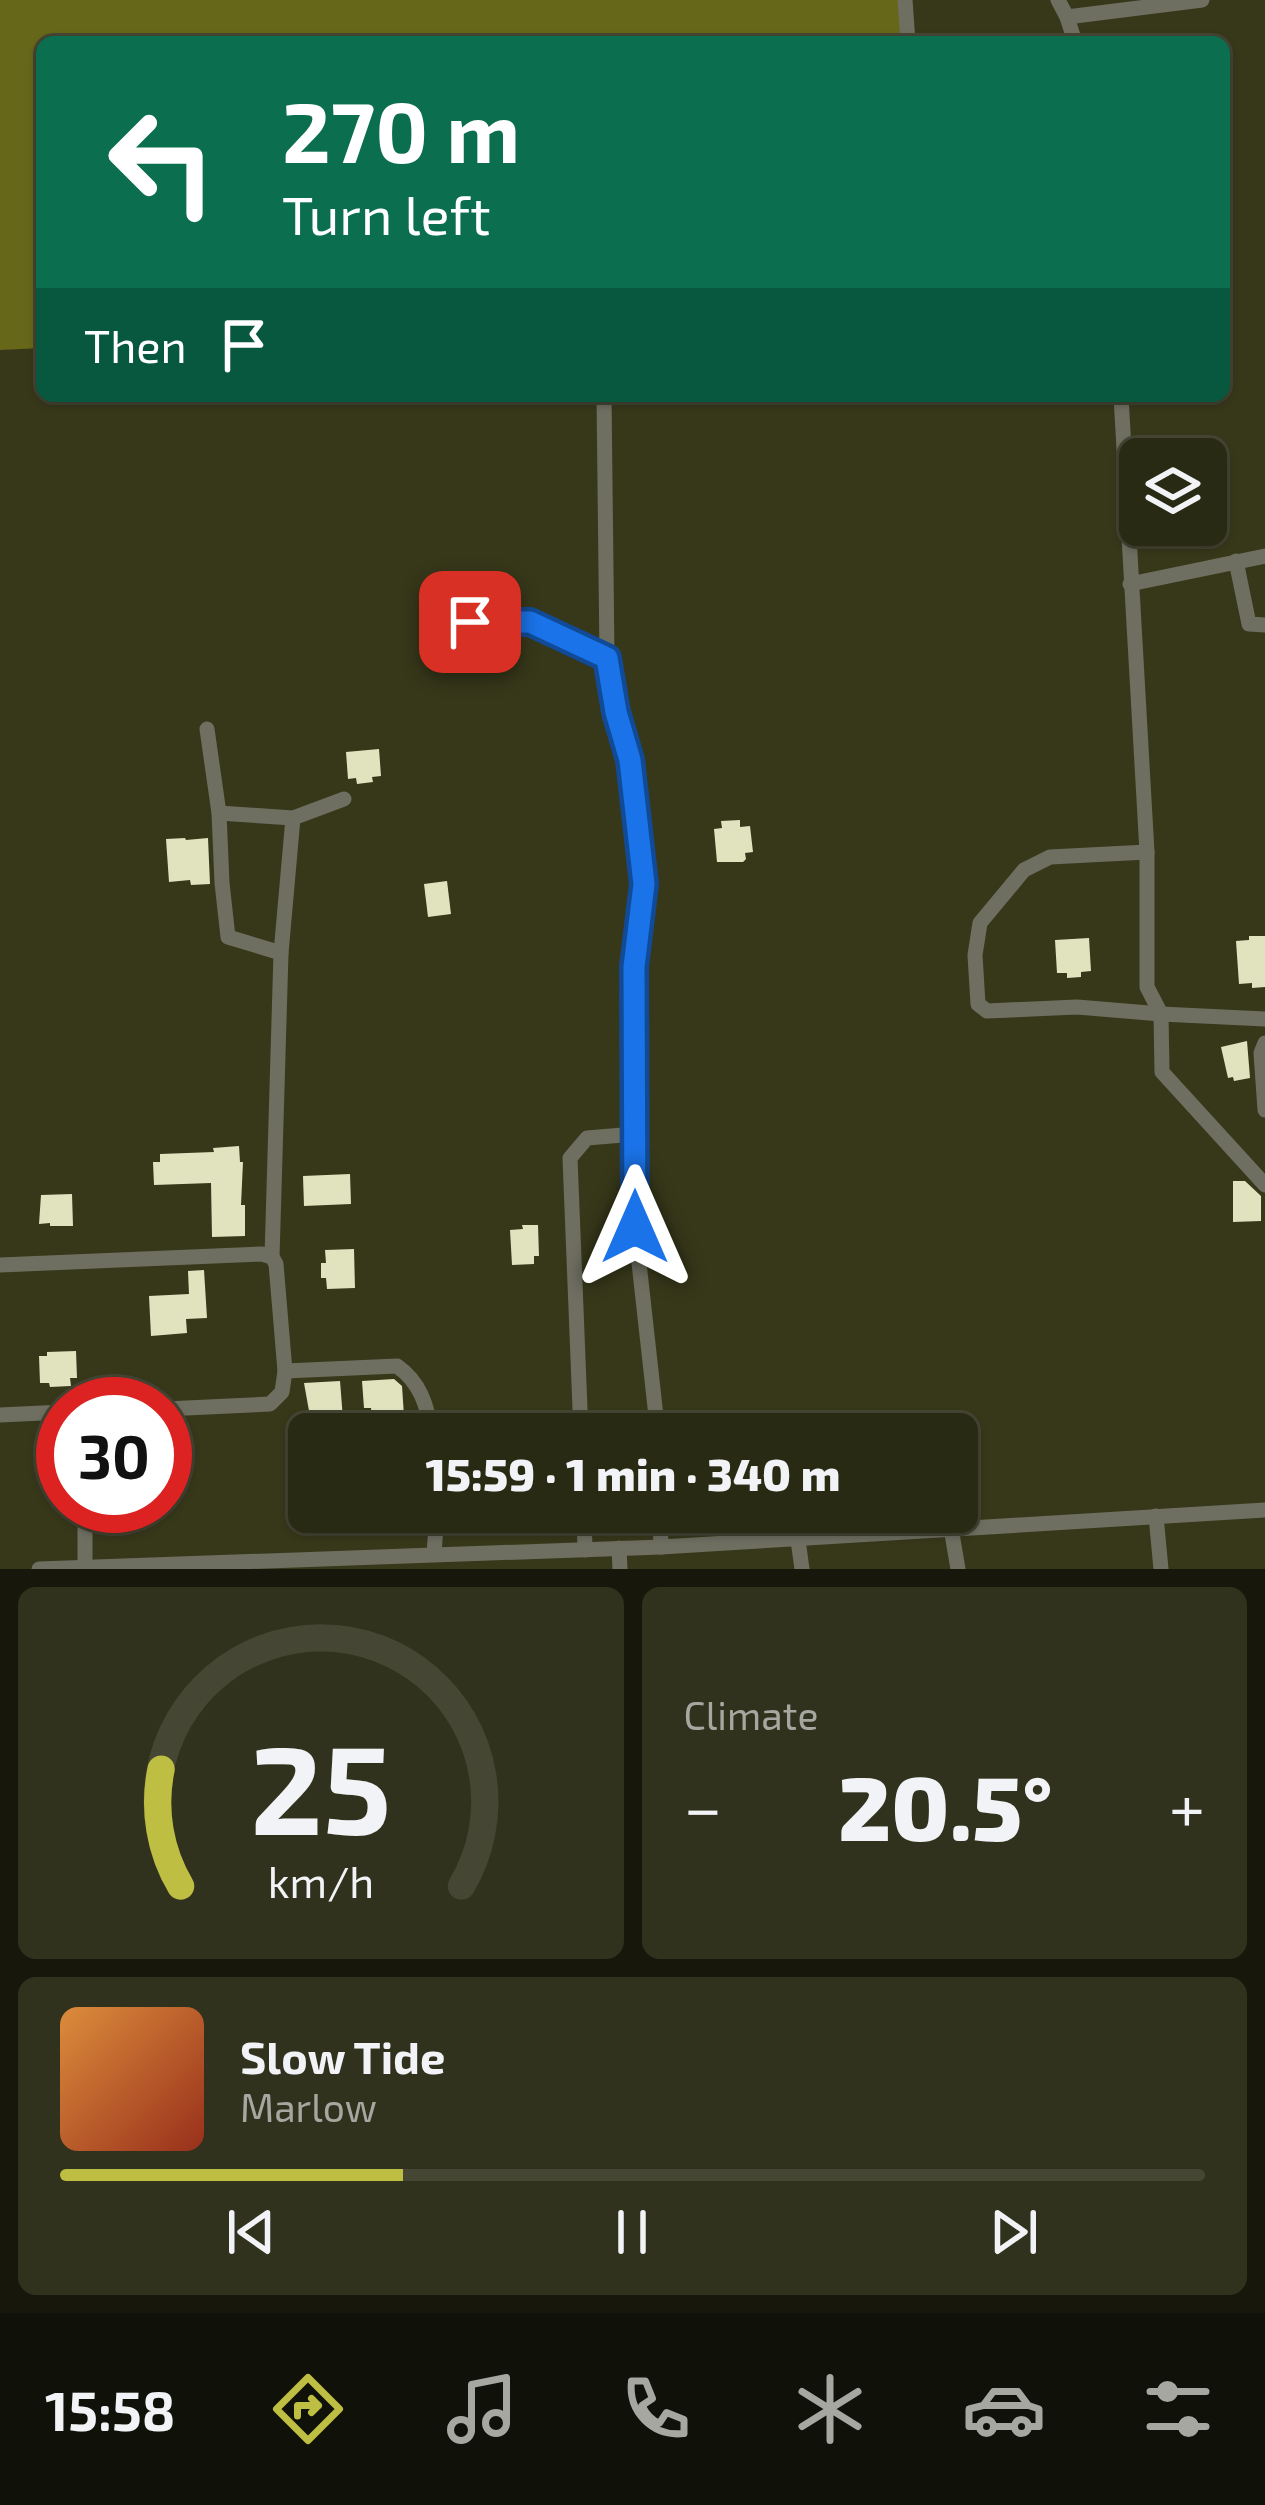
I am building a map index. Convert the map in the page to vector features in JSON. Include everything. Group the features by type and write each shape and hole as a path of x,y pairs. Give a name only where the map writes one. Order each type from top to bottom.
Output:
{"street":[{"path":"905,0 908,36"},
{"path":"1058,0 1073,36"},
{"path":"1067,17 1108,6 1202,0"},
{"path":"604,402 607,658 630,760 644,884 634,967 635,1227 656,1413"},
{"path":"1121,402 1147,852 1147,987 1161,1014 1162,1072 1265,1185"},
{"path":"1130,584 1265,556"},
{"path":"1236,561 1249,624 1265,625"},
{"path":"470,622 530,622 607,658"},
{"path":"207,729 228,938 280,953"},
{"path":"219,813 292,818 344,799"},
{"path":"192,1408 270,1404 282,1392 285,1371 272,1257 280,953 292,818"},
{"path":"1147,852 1050,857 1024,870 980,923 975,955 978,1004 987,1011 1077,1007 1265,1019"},
{"path":"1265,1043 1261,1053 1265,1110"},
{"path":"579,1413 570,1158 587,1138 634,1134"},
{"path":"0,1265 272,1257"},
{"path":"285,1371 397,1366 412,1376 427,1413"},
{"path":"0,1415 36,1413"},
{"path":"978,1526 1265,1510"},
{"path":"1156,1516 1161,1569"},
{"path":"85,1566 86,1533"},
{"path":"434,1554 436,1533"},
{"path":"585,1533 585,1550"},
{"path":"661,1533 661,1547"},
{"path":"39,1569 249,1565 887,1533"},
{"path":"952,1533 958,1569"},
{"path":"798,1540 802,1569"},
{"path":"619,1549 620,1569"}],"shaded area":[{"path":"0,0 898,0 902,36 36,36 36,348 0,350"}],"building":[{"path":"379,749 381,776 357,784 356,778 348,779 346,752"},
{"path":"740,820 740,827 750,826 753,852 745,853 743,862 717,862 714,829 722,828 721,821"},
{"path":"208,838 210,884 169,882 166,839"},
{"path":"447,881 451,914 428,917 424,884"},
{"path":"1249,936 1265,936 1265,987 1239,984 1236,941 1249,940"},
{"path":"1089,938 1091,971 1067,978 1067,973 1057,973 1055,940"},
{"path":"1247,1041 1250,1078 1234,1081 1228,1078 1221,1047"},
{"path":"239,1146 245,1236 212,1237 211,1183 154,1185 153,1162 160,1162 160,1154"},
{"path":"350,1174 351,1204 304,1206 303,1176"},
{"path":"1233,1181 1245,1181 1261,1196 1261,1221 1233,1222"},
{"path":"72,1194 73,1226 39,1224 41,1195"},
{"path":"522,1225 538,1225 539,1256 534,1256 534,1264 512,1265 510,1230 523,1229"},
{"path":"354,1249 355,1288 327,1289 326,1278 321,1278 325,1250"},
{"path":"204,1270 207,1318 186,1319 187,1333 151,1336 149,1296 189,1294 188,1271"},
{"path":"76,1351 77,1377 40,1377 39,1356"},
{"path":"394,1379 402,1386 404,1413 371,1413 371,1408 364,1408 362,1381"},
{"path":"340,1381 343,1413 309,1413 304,1383"}],"route":[{"path":"470,622 530,622 607,658 630,760 644,884 634,967 635,1227"}]}
